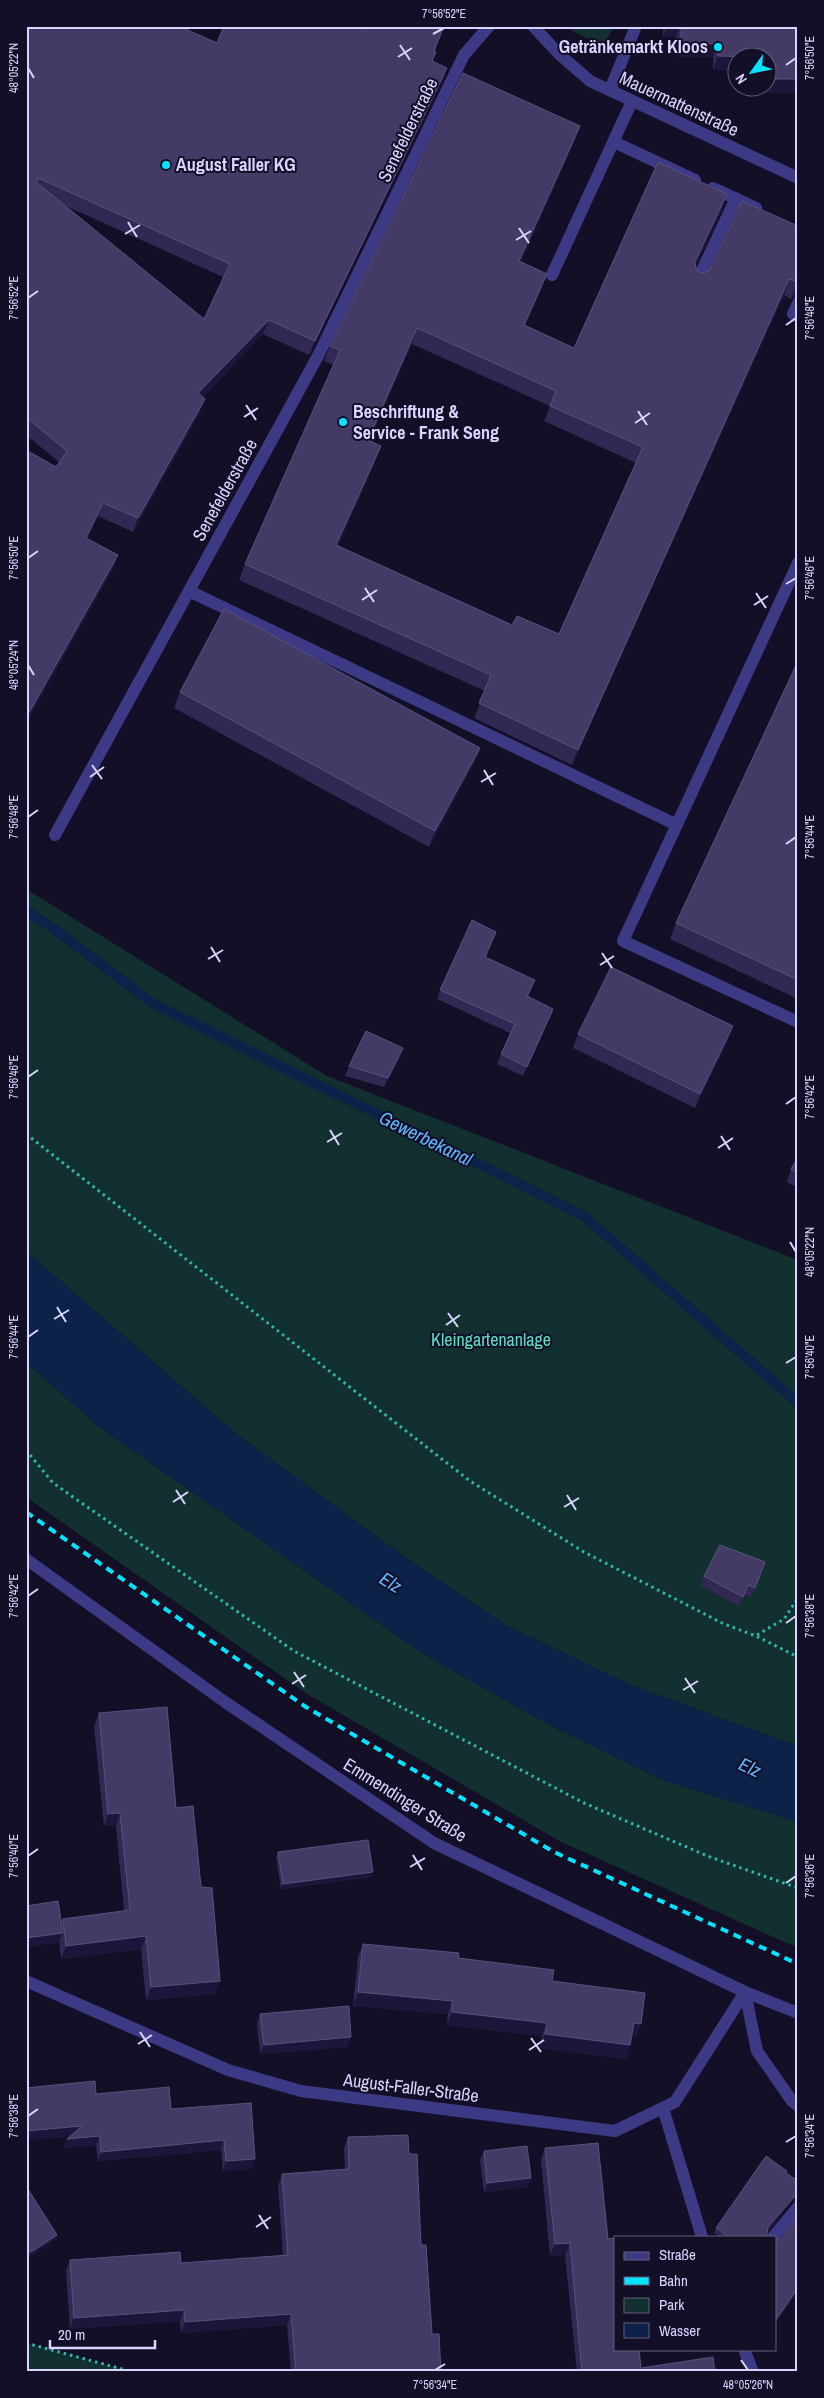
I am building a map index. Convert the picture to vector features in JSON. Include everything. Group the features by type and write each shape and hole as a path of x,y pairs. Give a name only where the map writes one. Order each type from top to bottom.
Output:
{"street":[{"name":"Senefelderstraße","path":"55,836 318,356 464,55 489,26"},
{"name":"Mauermattenstraße","path":"533,26 558,54 590,81 798,178"},
{"path":"610,90 636,26"},
{"path":"552,275 632,101"},
{"path":"614,142 771,215"},
{"path":"698,280 736,198"},
{"path":"798,303 792,314 798,317"},
{"path":"798,562 623,941 798,1022"},
{"path":"190,591 676,825"},
{"name":"Emmendinger Straße","path":"26,1559 224,1702 434,1844 745,1992 798,2012"},
{"name":"August-Faller-Straße","path":"26,1981 228,2070 301,2091 615,2131 675,2102 745,1992"},
{"path":"745,1992 756,2051 792,2101 798,2106"},
{"path":"663,2108 702,2236"},
{"path":"774,2236 798,2207"},
{"path":"744,2350 753,2372"}],"path":[{"path":"26,1134 470,1481 584,1552 724,1624 756,1636 798,1657"},
{"path":"26,1450 53,1483 294,1651 584,1803 710,1857 798,1888"},
{"path":"756,1636 784,1619 798,1598"},
{"path":"26,2343 133,2372"}],"green space":[{"path":"567,26 614,26 604,46 574,32"},
{"name":"Kleingartenanlage","path":"26,889 327,1076 798,1260 798,1744 786,1742 631,1685 505,1625 391,1547 234,1432 26,1251"},
{"path":"26,1362 98,1426 423,1654 553,1727 663,1780 798,1822 798,1948 561,1842 307,1694 26,1497"},
{"path":"26,2343 133,2372 26,2372"}],"water":[{"name":"Elz","path":"26,1251 234,1432 391,1547 505,1625 631,1685 786,1742 798,1744 798,1822 663,1780 553,1727 423,1654 98,1426 26,1362"}],"building":[{"path":"26,26 179,26 217,43 224,26 357,26 365,29 366,26 444,26 432,61 447,68 315,341 269,320 198,393 205,399 138,518 103,503 86,538 118,555 26,718 26,450 56,467 67,451 26,417","holes":["38,178 230,264 204,319 36,182"]},
{"path":"681,26 798,26 798,79 776,79 776,48 726,48 726,56 718,56 718,44 681,43"},
{"path":"463,73 580,126 519,261 547,274 524,325 574,348 658,162 727,194 695,262 696,269 700,273 707,272 710,269 742,201 798,226 798,282 789,279 578,750 479,703 491,675 245,564 340,350 330,346","holes":["417,328 556,391 550,406 643,447 559,634 517,616 512,625 336,545 381,446 368,440"]},
{"path":"224,609 480,748 435,831 180,692"},
{"path":"798,661 798,980 676,923"},
{"path":"472,920 496,932 485,957 535,980 527,996 553,1009 527,1067 501,1054 515,1024 440,990"},
{"path":"611,967 733,1026 700,1094 578,1034"},
{"path":"366,1031 403,1048 388,1078 349,1066"},
{"path":"798,1157 798,1173 791,1169"},
{"path":"720,1545 765,1562 755,1588 748,1585 743,1597 704,1576"},
{"path":"167,1707 176,1808 193,1806 201,1887 212,1888 220,1981 151,1987 146,1936 66,1946 63,1919 130,1910 120,1813 108,1814 99,1713"},
{"path":"368,1840 373,1872 283,1884 278,1852"},
{"path":"58,1901 63,1933 26,1938 26,1906"},
{"path":"363,1944 459,1953 458,1958 554,1970 552,1981 645,1993 641,2024 634,2023 630,2045 545,2034 547,2023 452,2012 452,2001 358,1992"},
{"path":"349,2006 351,2037 264,2045 260,2014"},
{"path":"95,2081 96,2094 169,2087 171,2109 251,2103 255,2159 226,2161 224,2140 101,2152 100,2136 67,2139 82,2126 26,2131 26,2088"},
{"path":"408,2135 409,2154 417,2154 421,2245 426,2245 432,2334 439,2334 441,2372 296,2372 291,2314 185,2322 184,2310 74,2318 70,2260 180,2252 181,2263 288,2255 282,2174 349,2169 348,2137"},
{"path":"598,2143 608,2239 614,2238 614,2350 639,2350 641,2368 713,2357 715,2372 582,2372 570,2243 555,2244 545,2148"},
{"path":"527,2146 531,2178 487,2183 484,2151"},
{"path":"766,2156 798,2181 798,2195 794,2197 768,2227 768,2236 728,2236 716,2228"},
{"path":"26,2186 57,2235 31,2252 26,2246"},
{"path":"798,2217 798,2288 776,2320 776,2240 781,2238"}],"waterway":[{"name":"Gewerbekanal","path":"26,911 53,928 152,1003 584,1216 798,1403"}],"railway":[{"path":"26,1512 306,1707 554,1852 798,1964"}],"place":[{"name":"Getränkemarkt Kloos","path":"718,47"},
{"name":"August Faller KG","path":"166,165"},
{"name":"Beschriftung & Service - Frank Seng","path":"343,422"}]}
